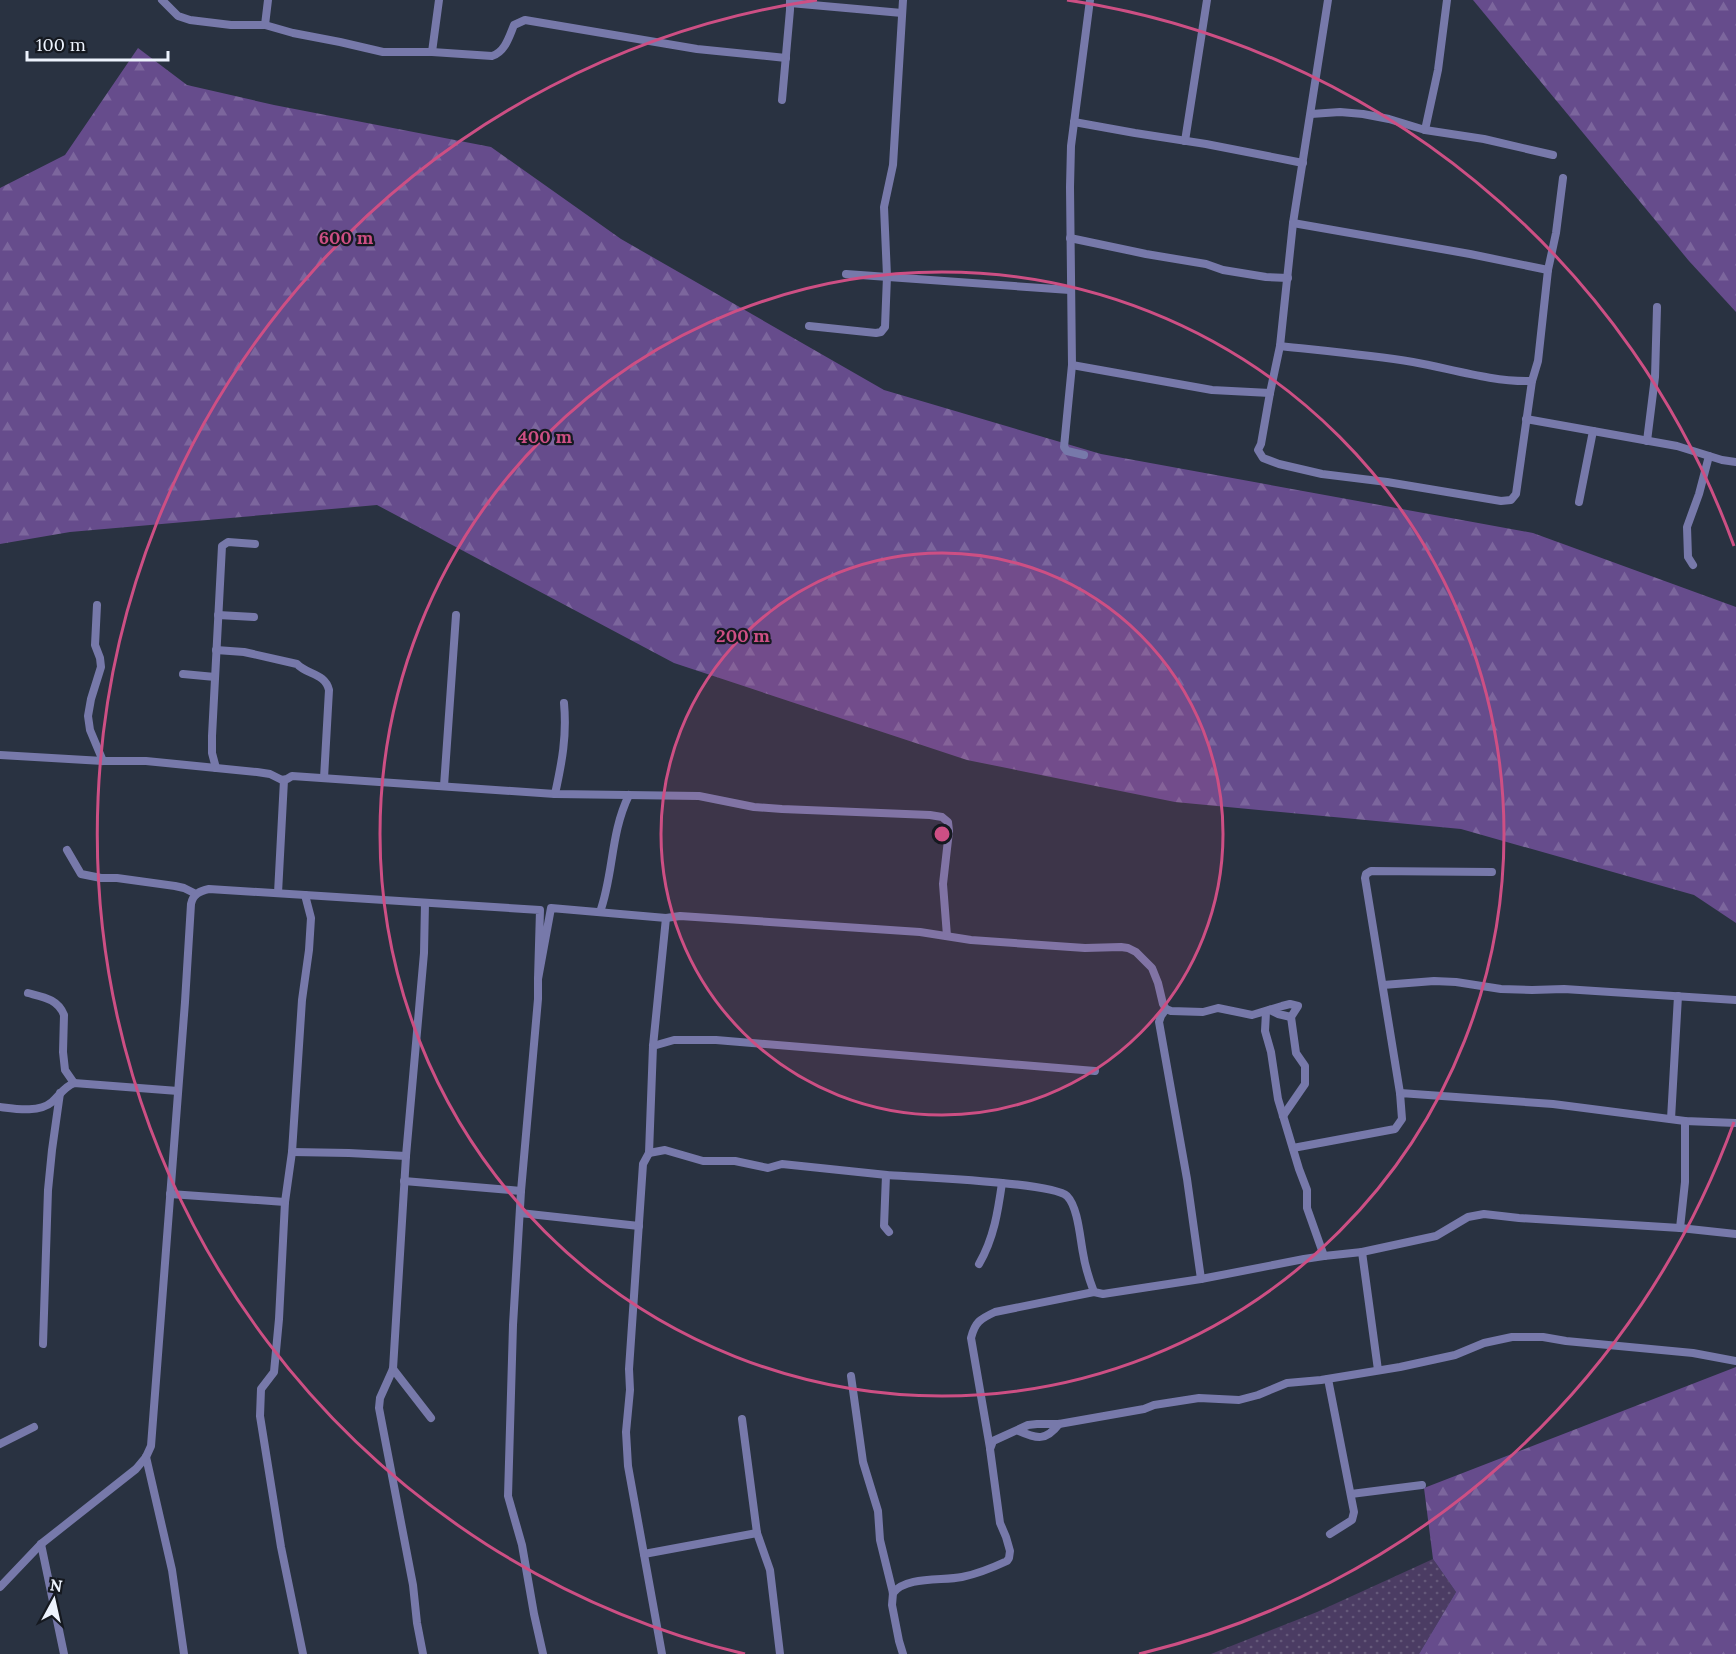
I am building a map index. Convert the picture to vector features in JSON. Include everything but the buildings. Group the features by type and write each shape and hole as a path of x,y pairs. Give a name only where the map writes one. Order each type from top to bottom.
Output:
{"street":[{"path":"162,0 178,16 190,20 265,25 383,52 432,52 481,57 497,55 505,46 514,25 525,20 697,49 786,58"},
{"path":"265,25 267,0"},
{"path":"432,52 439,0"},
{"path":"809,326 876,333 881,332 885,327 887,276 884,207 893,165 903,0"},
{"path":"1084,455 1066,451 1064,447 1072,365 1070,188 1074,122 1090,0"},
{"path":"1185,141 1207,0"},
{"path":"1328,0 1293,223 1280,346 1258,450 1263,458 1322,474 1501,501 1511,500 1516,494 1532,381 1538,361 1548,270 1556,233 1563,178"},
{"path":"1425,130 1439,62 1446,0"},
{"path":"782,100 790,2 902,13"},
{"path":"1311,114 1340,112 1363,114 1425,130 1484,139 1553,155"},
{"path":"1074,122 1303,163"},
{"path":"1293,223 1548,270"},
{"path":"1070,238 1206,264 1223,270 1288,278"},
{"path":"846,274 1071,290"},
{"path":"1647,441 1655,377 1658,307"},
{"path":"1280,346 1414,362 1496,378 1532,381"},
{"path":"1072,365 1212,390 1270,393"},
{"path":"1526,419 1677,446 1736,462"},
{"path":"1579,502 1593,431"},
{"path":"1694,565 1688,557 1687,527 1709,456"},
{"path":"216,768 212,753 222,546 228,542 255,543"},
{"path":"98,605 94,645 101,667 88,716 90,730 103,761"},
{"path":"218,615 254,617"},
{"path":"444,786 456,615"},
{"path":"216,650 244,652 297,664 302,670 328,683 324,778"},
{"path":"183,674 215,677"},
{"path":"555,794 562,763 566,728 564,703"},
{"path":"0,754 103,761 146,761 257,772 284,780 292,776 555,794 699,796 744,805 782,809 942,817 948,822 950,831 943,884 947,936"},
{"path":"278,893 284,780"},
{"path":"600,912 618,822 628,795"},
{"path":"67,850 81,874 175,886 196,894"},
{"path":"1293,1148 1395,1129 1400,1125 1402,1119 1400,1093 1366,874 1371,871 1492,872"},
{"path":"0,1587 41,1544 136,1469 146,1457 151,1446 191,904 196,894 209,889 540,910 537,1010 521,1191 513,1325 508,1497 522,1545 543,1654"},
{"path":"303,1654 281,1547 260,1416 261,1389 274,1372 279,1319 285,1202 292,1152 302,1000 310,939 311,918 305,895"},
{"path":"423,1654 413,1585 379,1408 380,1398 393,1369 404,1181 424,953 425,903"},
{"path":"538,979 550,908 666,918 680,916 920,932 971,940 1084,948 1128,948 1144,958 1152,968 1166,1009 1179,1012 1203,1012 1218,1008 1252,1015 1290,1004 1298,1006 1291,1017 1296,1053 1305,1066 1305,1084 1283,1116"},
{"path":"662,1654 628,1466 626,1432 643,1164 649,1153 653,1046 666,918"},
{"path":"1383,986 1434,981 1501,989 1564,989 1736,1000"},
{"path":"28,993 50,999 62,1009 65,1070 74,1083"},
{"path":"1671,1119 1678,996"},
{"path":"1166,1009 1159,1022 1202,1279"},
{"path":"1268,1011 1291,1017"},
{"path":"1268,1011 1265,1030 1283,1116 1307,1190 1307,1208 1324,1257"},
{"path":"1252,1015 1265,1030"},
{"path":"653,1046 674,1040 716,1040 1095,1071"},
{"path":"0,1107 28,1109 43,1107 67,1086 74,1083 178,1091"},
{"path":"43,1344 48,1190 60,1093"},
{"path":"1400,1093 1553,1104 1685,1121 1736,1124"},
{"path":"1680,1228 1685,1182 1685,1121"},
{"path":"649,1153 665,1150 703,1161 735,1161 768,1168 782,1164 1002,1183 1056,1191 1067,1197 1080,1228 1082,1251 1094,1292"},
{"path":"292,1152 406,1156"},
{"path":"886,1174 884,1226 889,1232"},
{"path":"404,1181 521,1191"},
{"path":"979,1264 988,1249 997,1218 1002,1183"},
{"path":"170,1194 285,1202"},
{"path":"520,1213 639,1226"},
{"path":"893,1593 901,1586 912,1582 962,1577 994,1567 1009,1558 1008,1544 1000,1522 971,1338 974,1327 983,1317 995,1312 1094,1292 1103,1294 1202,1279 1304,1259 1362,1252 1436,1236 1468,1217 1484,1214 1736,1234"},
{"path":"1362,1252 1378,1370"},
{"path":"990,1449 993,1441 1028,1425 1059,1425 1199,1398 1239,1400 1287,1383 1378,1370 1455,1355 1484,1343 1512,1337 1543,1337 1693,1353 1736,1361"},
{"path":"393,1369 431,1418"},
{"path":"851,1376 863,1462 878,1511 880,1540 893,1593 892,1605 903,1654"},
{"path":"1328,1378 1354,1512 1352,1520 1330,1534"},
{"path":"742,1419 757,1533 770,1570 780,1654"},
{"path":"1019,1431 1042,1438 1059,1425"},
{"path":"0,1444 34,1427"},
{"path":"146,1457 172,1570 184,1654"},
{"path":"1351,1494 1422,1485"},
{"path":"644,1554 757,1533"},
{"path":"41,1544 64,1654"}],"shaded area":[{"path":"1433,1559 1456,1592 1419,1654 1211,1654 1317,1612"}],"green space":[{"path":"1473,0 1736,0 1736,312 1689,261"},
{"path":"138,48 187,85 274,105 491,147 621,239 884,390 1101,454 1533,533 1736,607 1736,923 1694,895 1461,829 1175,802 967,760 674,663 377,505 70,532 0,544 0,188 65,155"},
{"path":"1736,1367 1736,1654 1419,1654 1456,1592 1433,1559 1424,1488"}]}
